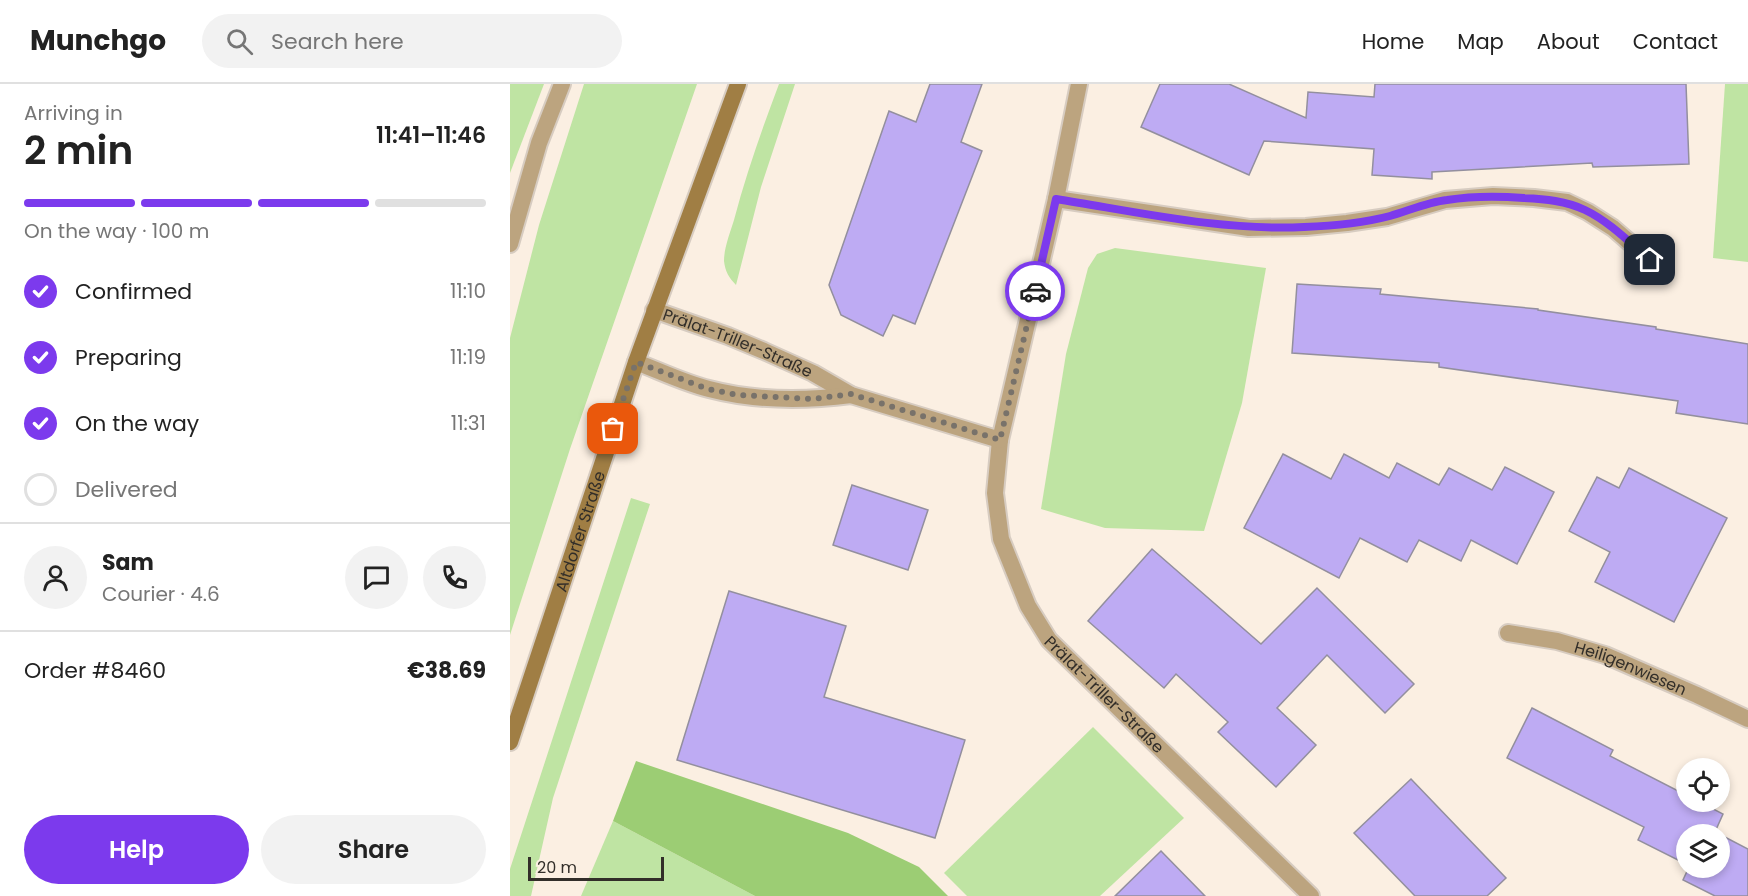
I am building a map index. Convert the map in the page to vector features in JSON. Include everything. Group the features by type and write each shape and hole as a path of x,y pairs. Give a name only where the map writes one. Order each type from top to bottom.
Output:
{"main road":[{"name":"Altdorfer Straße","path":"510,742 654,310 738,84"}],"street":[{"path":"510,244 539,143 562,84"},
{"name":"Prälat-Triller-Straße","path":"1079,84 1056,199 1000,440 995,493 1001,539 1028,606 1049,640 1311,896"},
{"path":"1056,199 1218,224 1272,228 1357,222 1387,217 1445,200 1493,196 1534,198 1567,202 1588,212 1612,228 1650,260"},
{"name":"Prälat-Triller-Straße","path":"654,310 764,351 813,373 851,394 1000,440"},
{"name":"Prälat-Triller-Straße","path":"636,362 708,389 738,395 813,399 851,394"},
{"name":"Heiligenwiesen","path":"1508,633 1557,641 1605,655 1748,719"}],"green space":[{"path":"510,84 544,84 510,173"},
{"path":"584,84 697,84 570,449 510,635 510,338 539,225"},
{"path":"779,84 795,84 761,187 736,285 725,268 726,246 760,135"},
{"path":"1725,84 1748,84 1748,262 1713,258"},
{"path":"1115,248 1266,268 1242,403 1204,531 1105,528 1041,509 1066,354 1088,268 1097,254"},
{"path":"631,498 650,504 553,798 531,896 510,896 510,869"},
{"path":"1093,727 1184,818 1100,896 967,896 944,873"},
{"path":"636,761 848,833 919,867 948,896 755,896 613,821"},
{"path":"613,821 755,896 581,896"}],"building":[{"path":"930,84 982,84 961,142 982,151 915,324 893,315 883,336 841,315 829,285 889,111 916,122"},
{"path":"1160,84 1229,84 1306,118 1308,92 1374,97 1375,84 1686,84 1689,164 1593,167 1592,163 1432,172 1432,179 1372,175 1374,149 1264,141 1249,175 1141,127"},
{"path":"1297,284 1381,289 1380,294 1538,309 1748,344 1748,424 1676,413 1678,401 1439,367 1439,363 1292,353"},
{"path":"1283,454 1331,479 1344,454 1389,478 1397,463 1439,485 1449,468 1492,490 1505,467 1554,492 1517,564 1471,540 1461,561 1419,540 1407,562 1360,538 1339,578 1244,528"},
{"path":"1629,468 1727,518 1674,622 1595,582 1610,552 1569,531 1597,477 1619,488"},
{"path":"852,485 928,510 908,570 833,545"},
{"path":"1152,549 1261,644 1317,588 1414,684 1385,713 1327,655 1277,708 1316,745 1276,787 1218,732 1228,722 1176,674 1164,688 1088,621"},
{"path":"729,591 846,626 824,697 965,740 935,838 677,760"},
{"path":"1532,708 1613,750 1610,756 1676,790 1676,812 1719,812 1723,814 1719,824 1676,824 1676,859 1638,840 1644,827 1507,758"},
{"path":"1411,779 1506,878 1487,896 1415,896 1354,833"},
{"path":"1730,840 1748,849 1748,896 1715,896 1683,880 1684,878 1730,878"},
{"path":"1161,851 1205,896 1115,896"}],"way so far":[{"path":"613,429 636,362 708,389 738,395 813,399 851,394 1000,440 1035,291"}],"route":[{"path":"1035,291 1056,199 1249,228 1268,228 1306,227 1387,217 1445,200 1493,196 1534,198 1567,202 1588,212 1612,228 1650,260"}]}
